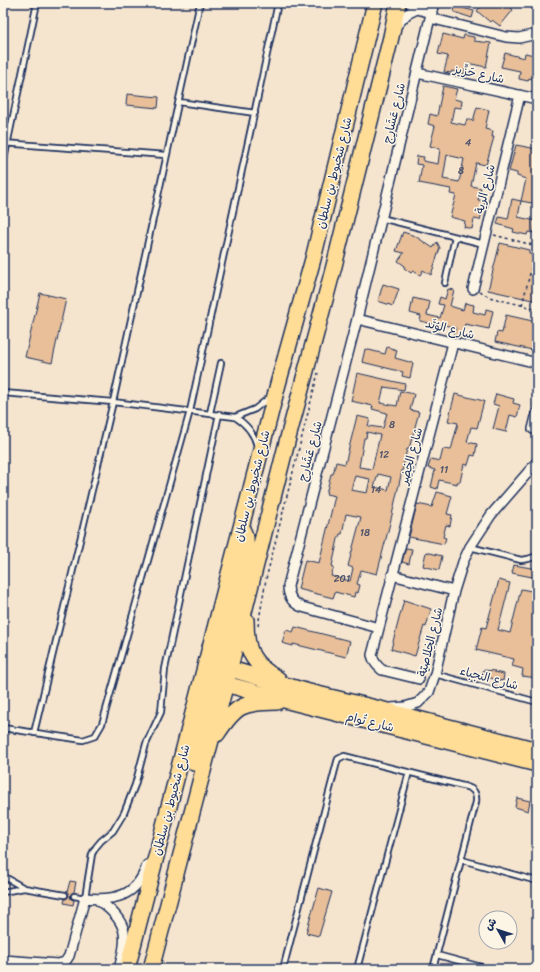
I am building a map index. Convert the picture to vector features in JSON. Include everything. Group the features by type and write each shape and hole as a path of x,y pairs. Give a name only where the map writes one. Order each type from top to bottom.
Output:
{"main road":[{"name":"شارع شخبوط بن سلطان","path":"151,969 189,820 210,745 216,673 242,528 278,384 313,259 375,3"},
{"name":"شارع شخبوط بن سلطان","path":"127,969 168,811 216,673 246,600 334,266 391,37 398,3"},
{"path":"246,600 247,640 252,657 258,664 274,676 305,691"},
{"path":"189,820 187,810 188,790 216,673"},
{"name":"شارع تُوام","path":"216,673 305,691 537,750"},
{"name":"شارع تُوام","path":"216,673 256,692 537,764"},
{"path":"256,692 253,689 253,684 258,681 295,691 305,691"},
{"path":"210,745 227,719 236,709 248,704 260,702 292,702"}],"street":[{"name":"شارع عَشَارِج","path":"379,628 302,607 291,600 288,591 289,581 357,319 434,3"},
{"path":"391,37 402,18 413,6 431,15 506,37 519,38 537,34"},
{"name":"شارع حَزِّيز","path":"417,73 537,99"},
{"name":"شارع الرية","path":"473,286 520,95"},
{"name":"شارع الوُتَد","path":"357,319 537,363"},
{"name":"شارع الخِضِر","path":"419,680 382,670 377,666 372,655 453,343"},
{"path":"533,429 537,413"},
{"name":"شارع الخِلاصيّة","path":"380,709 405,707 418,703 429,692 435,674 454,591 463,562 470,546 491,515 537,462"},
{"path":"392,576 454,591"},
{"path":"3,960 58,964 65,962 70,953 85,898 98,900 121,896 139,883 144,876 159,828 168,811"},
{"path":"98,900 114,913 124,931 126,940 119,969"}],"lane":[{"path":"3,164 5,143 37,3"},
{"path":"34,733 113,402 200,3"},
{"path":"3,728 83,740 95,736 99,730 190,411 278,3"},
{"path":"179,102 254,113"},
{"path":"5,143 166,155"},
{"path":"381,218 484,244"},
{"path":"445,283 455,237"},
{"path":"210,413 221,363"},
{"path":"235,417 260,406 271,396 278,384"},
{"path":"3,393 113,402 235,417 246,426 254,437 259,459"},
{"path":"74,896 85,898 92,854 101,841 113,831 124,813 135,785 146,744 161,712 165,669 219,414"},
{"path":"470,546 521,560 528,560 537,556"},
{"name":"شارع النجباء","path":"435,674 537,702"},
{"path":"283,969 338,759 340,757 348,756 471,788 476,794 476,802 462,860 433,969"},
{"path":"358,969 409,772"},
{"path":"462,860 537,881"},
{"path":"3,876 24,888 65,895"},
{"path":"3,892 24,888"},
{"path":"436,955 489,969"}],"path":[{"path":"487,232 537,246 522,305"},
{"path":"473,286 486,295 537,309"}],"building":[{"path":"484,3 516,3 511,8 513,10 500,26 492,20 490,22 477,11"},
{"path":"455,6 474,11 472,18 454,12"},
{"path":"443,34 463,39 464,35 474,37 474,41 491,43 486,67 467,63 464,74 452,71 451,73 444,72 448,56 438,54"},
{"path":"505,53 524,58 525,53 534,55 533,62 537,63 537,80 529,78 528,81 519,79 520,71 501,67"},
{"path":"443,86 457,89 454,99 462,101 461,108 454,107 451,122 465,125 467,119 473,121 477,107 489,110 485,129 493,131 492,137 494,137 486,165 476,163 471,186 481,188 478,200 485,201 480,220 474,219 472,229 464,227 465,221 450,217 456,195 450,194 451,189 419,183 422,165 416,164 417,156 424,157 423,161 438,164 440,149 430,146 435,126 428,124 430,114 437,116","holes":["447,155 464,159 459,182 443,179"]},
{"path":"127,94 159,97 158,108 126,105"},
{"path":"516,145 537,149 537,204 521,201 526,179 517,176 517,173 509,171"},
{"path":"512,199 521,201 518,217 536,221 534,233 528,232 527,235 513,232 514,229 497,224 499,217 508,219"},
{"path":"403,232 415,236 433,248 437,242 440,248 431,275 423,270 420,275 413,271 411,273 398,261 404,253 396,251"},
{"path":"500,243 529,250 529,254 537,255 537,301 488,290"},
{"path":"383,284 399,289 393,306 378,301"},
{"path":"448,289 454,290 450,306 463,310 465,303 474,305 473,312 485,315 486,309 493,311 489,329 465,324 461,338 453,336 456,328 441,324 440,330 433,328 434,324 420,321 421,316 410,313 413,298 430,302 427,315 440,318 444,305 438,304 440,297 445,299"},
{"path":"40,293 66,299 52,363 25,357"},
{"path":"506,315 537,322 537,351 495,342 497,332 502,333"},
{"path":"387,347 397,350 395,358 413,363 410,378 402,376 403,372 362,362 365,349 385,354"},
{"path":"357,373 405,384 404,390 384,387 380,403 397,406 400,391 414,394 410,410 419,412 409,449 407,449 377,574 361,570 357,584 360,585 358,593 355,592 354,597 335,592 333,598 298,589 305,560 319,563 335,496 326,494 331,474 333,474 336,462 345,464 357,416 370,419 368,426 383,428 387,413 372,409 373,406 351,401","holes":["367,432 380,435 372,469 359,467 364,438 366,438","378,474 391,477 388,490 374,487","355,476 370,479 367,493 351,490","346,514 361,517 348,566 353,568 350,581 331,576 334,567 332,566 338,539 340,534 342,534"]},
{"path":"455,394 484,401 477,428 471,427 467,442 477,444 475,456 471,455 468,465 464,464 460,482 457,482 457,484 439,480 437,489 431,487 435,470 428,468 431,459 440,461 443,449 451,450 458,423 448,421"},
{"path":"496,394 514,399 513,403 520,405 517,417 510,415 506,432 493,429 499,406 493,404"},
{"path":"437,492 452,496 447,514 452,515 450,526 446,525 443,537 446,538 444,544 409,537 417,504 432,507"},
{"path":"406,548 412,549 409,564 402,562"},
{"path":"426,552 442,556 439,570 423,566"},
{"path":"514,565 537,569 537,578 512,573"},
{"path":"499,580 510,583 498,630 510,633 521,589 537,592 537,678 522,676 523,669 512,666 514,659 476,650 482,627 486,628"},
{"path":"404,600 431,609 415,656 391,649"},
{"path":"295,627 350,641 346,657 293,644 293,646 282,643 286,630 293,632"},
{"path":"483,670 495,671 494,672 504,674 503,681 482,676"},
{"path":"517,798 530,801 528,811 515,807"},
{"path":"70,881 76,882 74,892 70,896 71,899 74,900 73,905 64,903 65,899 69,896 67,892"},
{"path":"319,888 332,892 319,936 306,933"}]}
